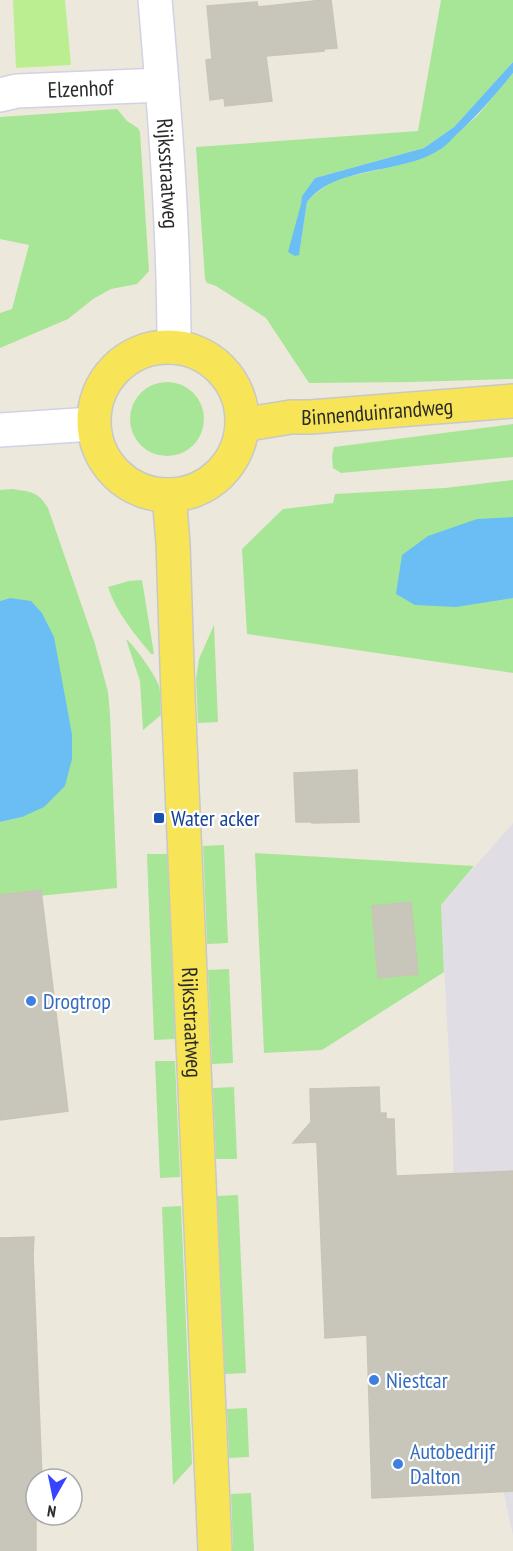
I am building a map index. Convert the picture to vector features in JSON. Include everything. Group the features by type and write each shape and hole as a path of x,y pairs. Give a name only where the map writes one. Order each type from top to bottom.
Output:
{"main road":[{"path":"159,347 174,347 190,350 219,366 237,393 242,425 239,443 231,460 219,474 205,486 187,493 169,495 146,492 125,482 108,466 98,446 93,424 98,393 116,367 129,357 143,351 159,347"},
{"name":"Binnenduinrandweg","path":"242,425 291,417 513,401"},
{"name":"Rijksstraatweg","path":"169,495 173,543 215,1551"}],"street":[{"name":"Rijksstraatweg","path":"155,0 174,295 174,347"},
{"name":"Elzenhof","path":"0,95 17,91 162,85"},
{"path":"0,430 93,424"}],"shaded area":[{"path":"513,823 513,1536 454,1258 453,1136 441,905"}],"green space":[{"path":"13,0 65,0 71,65 16,68"},
{"path":"441,0 513,0 513,62 454,127 424,148 315,178 302,196 299,254 307,202 312,196 334,180 408,163 439,150 478,115 513,73 513,379 309,383 266,318 216,286 207,283 205,279 196,147 418,131"},
{"path":"117,109 140,132 149,271 137,284 111,289 93,299 68,319 0,348 0,313 12,309 29,245 0,239 0,117"},
{"path":"167,382 181,385 193,393 201,405 204,419 201,433 193,445 181,453 167,456 153,453 141,445 133,433 130,419 133,405 141,393 153,385"},
{"path":"513,424 513,457 341,473 333,468 334,447"},
{"path":"513,480 513,673 247,634 242,549 283,509 333,503 335,494 445,488"},
{"path":"12,489 33,493 41,498 48,508 95,644 108,692 117,888 0,900 0,822 22,817 72,734 60,676 10,598 0,601 0,490"},
{"path":"142,580 154,654 151,654 127,623 108,587"},
{"path":"214,625 218,722 198,723 196,679 199,659"},
{"path":"126,639 145,661 159,686 161,715 143,730 140,681"},
{"path":"224,845 228,943 207,944 203,846"},
{"path":"255,853 474,866 441,905 444,972 322,1050 264,1053"},
{"path":"147,854 168,854 175,1039 154,1040"},
{"path":"229,969 233,1063 212,1064 208,970"},
{"path":"155,1061 175,1061 180,1177 160,1178"},
{"path":"234,1087 237,1159 216,1159 213,1088"},
{"path":"238,1195 246,1373 225,1374 217,1196"},
{"path":"181,1206 192,1464 173,1485 162,1207"},
{"path":"247,1408 249,1457 229,1458 227,1409"},
{"path":"251,1493 254,1551 233,1551 231,1494"}],"water":[{"path":"513,62 513,73 479,113 441,149 423,158 351,176 319,190 307,202 299,255 295,256 288,252 302,196 315,178 424,148 454,127"},
{"path":"513,517 513,598 456,607 415,605 396,594 402,555 428,536 477,519"},
{"path":"10,598 31,601 42,613 54,637 72,734 72,759 65,786 44,807 22,817 0,822 0,601"}],"building":[{"path":"331,0 337,48 266,56 272,101 225,106 224,98 210,100 206,60 212,59 207,6 257,2 258,7"},
{"path":"357,770 359,822 296,822 294,773"},
{"path":"41,890 68,1111 0,1120 0,895"},
{"path":"411,902 418,974 378,978 372,906"},
{"path":"379,1087 380,1113 386,1113 386,1119 394,1119 396,1176 513,1171 513,1491 372,1498 367,1335 325,1338 317,1142 293,1143 311,1122 310,1089"},
{"path":"34,1237 42,1467 24,1467 24,1527 36,1527 36,1551 0,1551 0,1238"}],"place":[{"name":"Water acker","path":"159,818"},
{"name":"Drogtrop","path":"31,1001"},
{"name":"Niestcar","path":"374,1380"},
{"name":"Autobedrijf Dalton","path":"398,1464"}]}
